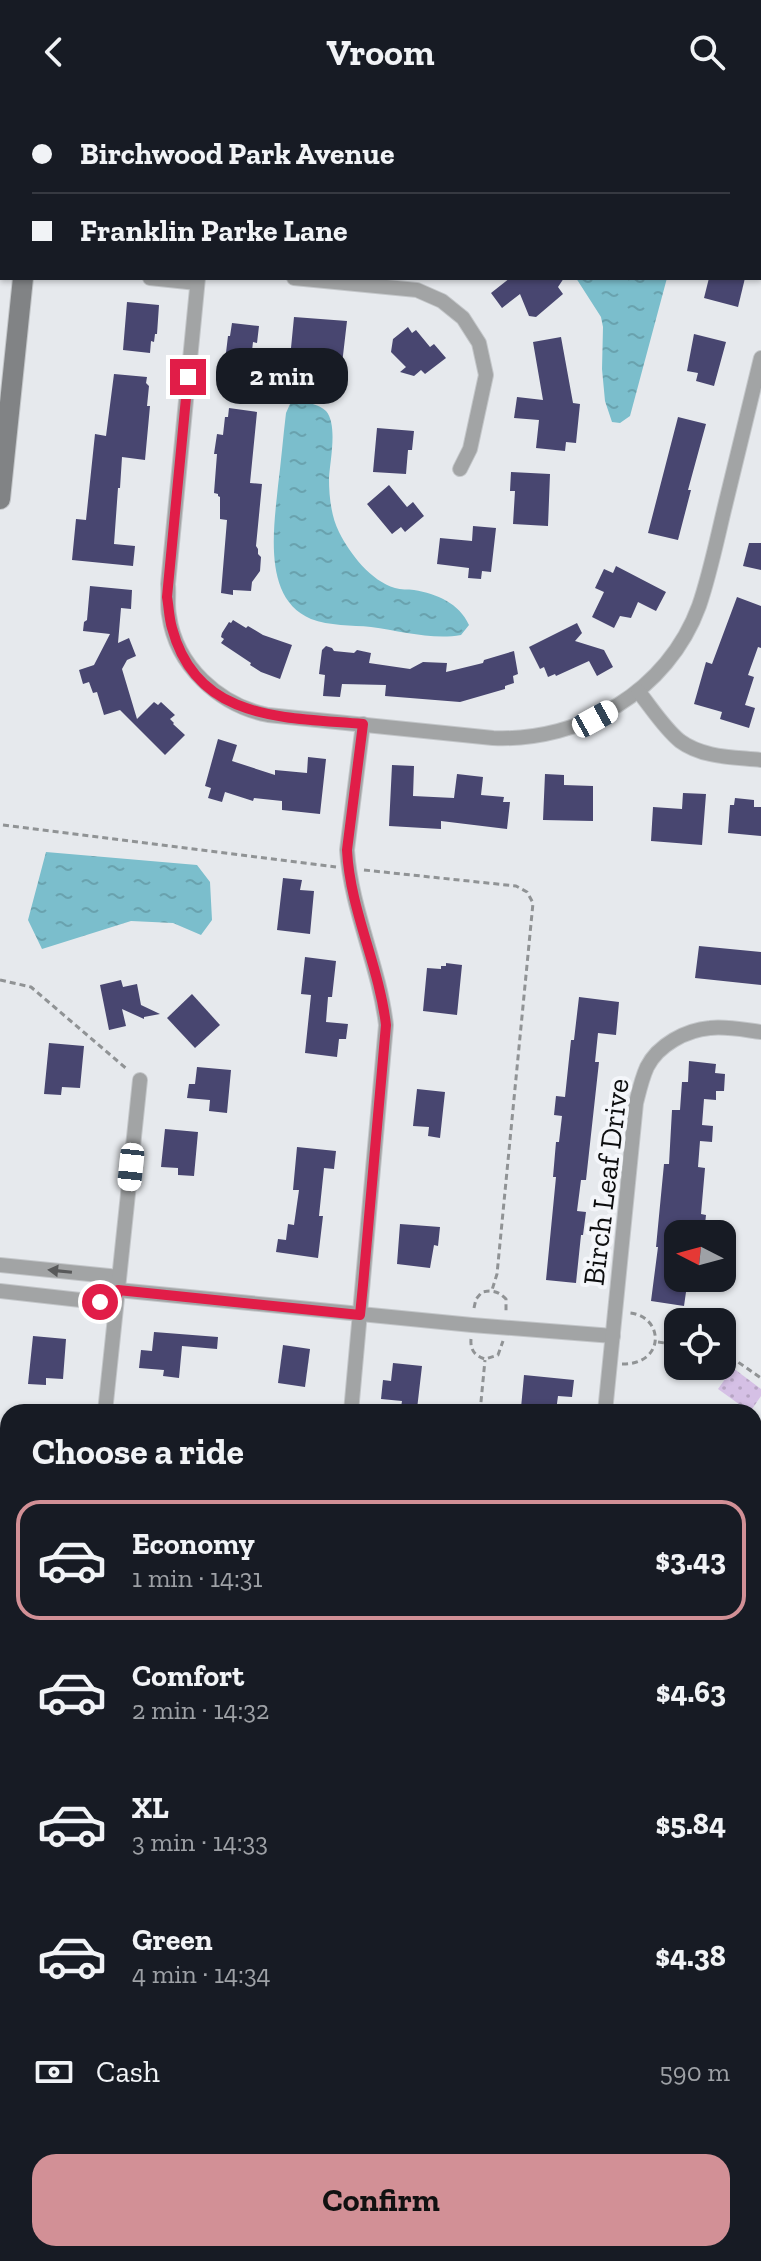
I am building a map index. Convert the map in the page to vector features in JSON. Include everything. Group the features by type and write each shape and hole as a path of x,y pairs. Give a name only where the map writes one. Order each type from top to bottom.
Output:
{"main road":[{"path":"0,499 23,280"}],"street":[{"path":"314,280 417,290 436,297 463,318 479,343 486,375 470,449 460,469"},
{"path":"197,281 168,584 169,615 176,642 190,666 206,684 236,705 273,716 493,738 533,737 595,719 638,691 672,656 699,607 761,358"},
{"path":"638,691 683,743 712,755 761,760"},
{"path":"352,1404 386,1025 355,903 347,850 363,724"},
{"name":"Birch Leaf Drive","path":"606,1404 636,1103 648,1066 668,1043 695,1031 717,1027 761,1032"},
{"path":"106,1404 140,1080"},
{"path":"0,1265 118,1290 360,1315 613,1336"},
{"path":"0,1291 118,1290"}],"path":[{"path":"0,980 31,987 140,1080"},
{"path":"474,1308 482,1292 492,1290 506,1299 505,1315"},
{"path":"620,1364 640,1362 657,1342 651,1325 637,1314 626,1313"},
{"path":"471,1339 470,1346 474,1353 485,1359 498,1355 503,1337"},
{"path":"657,1342 664,1343"},
{"path":"481,1404 485,1359"},
{"path":"736,1361 761,1378"}],"shaded area":[{"path":"736,1370 761,1389 761,1396 756,1404 739,1404 718,1389 724,1380 736,1380"}],"water":[{"path":"577,280 666,280 630,416 620,423 612,422 605,401 601,317"},
{"path":"298,400 320,407 330,417 331,506 336,526 349,549 362,566 386,584 397,589 431,594 453,605 469,625 461,635 428,636 325,623 295,609 285,596 275,560 275,521 286,413 290,404"},
{"path":"46,852 197,865 210,882 212,920 201,935 173,923 131,921 42,949 28,920"}],"building":[{"path":"507,280 563,280 558,287 563,294 536,317 529,316 520,294 502,308 491,293"},
{"path":"708,280 745,280 738,307 704,298"},
{"path":"127,302 159,305 157,334 154,342 151,341 150,353 123,350"},
{"path":"294,317 347,321 342,364 311,360 312,354 291,348"},
{"path":"232,323 259,326 257,343 253,342 250,368 225,361"},
{"path":"408,327 412,333 416,330 430,347 434,344 446,358 425,374 421,370 414,376 400,372 406,367 391,352 393,339"},
{"path":"694,334 726,342 714,386 696,381 698,373 687,371"},
{"path":"561,337 573,403 580,404 576,443 566,442 565,451 536,448 539,420 514,418 517,397 543,400 533,342"},
{"path":"114,374 147,377 149,386 145,460 122,457 118,488 114,544 135,546 133,566 72,560 76,519 86,520 95,434 106,436"},
{"path":"229,408 257,412 250,483 262,484 256,546 261,557 260,571 252,582 251,591 233,590 233,595 221,593 227,520 220,519 220,497 214,493 217,434 223,435"},
{"path":"678,417 706,424 678,540 648,533"},
{"path":"377,428 414,431 412,450 408,450 406,474 373,472"},
{"path":"511,472 550,474 548,526 513,524 515,491 510,491"},
{"path":"389,485 407,507 413,502 424,516 405,532 401,527 392,534 367,504"},
{"path":"473,526 496,528 491,572 482,571 481,579 468,578 469,568 437,564 440,538 472,541"},
{"path":"749,543 761,543 761,570 743,566"},
{"path":"616,566 666,592 656,611 638,602 631,618 620,616 614,628 592,617 604,592 595,588 604,569 613,573"},
{"path":"90,586 132,590 131,609 121,608 118,643 129,638 136,656 127,660 122,669 137,719 154,702 158,705 161,702 175,715 170,719 185,735 165,755 120,710 104,715 97,692 93,693 89,682 83,684 79,670 94,665 110,634 83,631"},
{"path":"737,597 761,606 761,648 758,647 748,675 754,677 745,705 755,708 749,728 720,719 722,712 694,704 706,662 712,664"},
{"path":"233,620 292,645 280,679 261,672 221,643 224,639 222,633"},
{"path":"577,623 582,633 575,641 604,650 613,667 597,676 589,661 548,677 544,667 540,669 529,647"},
{"path":"326,646 334,651 371,653 369,663 410,669 423,662 447,663 446,672 514,651 518,674 513,676 514,683 505,686 505,689 460,702 385,696 386,685 342,684 340,697 323,696 325,675 319,674 322,650"},
{"path":"218,739 237,745 232,761 275,775 275,770 307,773 308,757 326,759 320,814 282,810 282,801 254,798 253,801 225,792 222,802 208,798 211,788 205,786"},
{"path":"392,765 414,766 413,796 454,798 457,774 483,777 481,795 504,797 503,802 510,802 507,829 441,821 441,829 389,826"},
{"path":"545,774 564,775 564,785 593,786 593,821 543,820"},
{"path":"683,793 706,794 702,845 651,841 653,807 682,809"},
{"path":"735,798 754,800 754,807 761,807 761,836 728,833 730,805 734,805"},
{"path":"283,878 302,880 300,890 314,891 310,934 277,930"},
{"path":"699,946 761,952 761,985 695,978"},
{"path":"305,957 336,961 326,1022 348,1024 346,1039 339,1039 337,1057 305,1053 311,995 301,994"},
{"path":"446,963 462,965 457,1015 423,1011 427,968 441,969"},
{"path":"121,980 123,987 137,984 141,1005 160,1014 144,1019 122,1009 126,1026 109,1030 100,985"},
{"path":"192,994 220,1025 195,1048 167,1018"},
{"path":"579,997 619,1002 616,1035 598,1033 595,1062 599,1062 586,1180 581,1180 577,1211 586,1212 576,1283 546,1280 556,1177 553,1177 556,1142 559,1142 562,1116 554,1115 556,1096 565,1097"},
{"path":"49,1043 84,1046 80,1088 62,1087 61,1095 44,1094"},
{"path":"689,1061 716,1064 715,1073 725,1074 724,1091 716,1091 716,1100 704,1099 702,1125 713,1126 712,1142 700,1141 698,1167 705,1168 701,1214 706,1215 705,1220 664,1220 664,1292 686,1292 684,1306 651,1301 664,1164 669,1164 672,1110 680,1110 682,1082 688,1082"},
{"path":"197,1067 231,1070 227,1113 209,1111 210,1100 187,1098 189,1084 195,1084"},
{"path":"417,1089 445,1092 440,1138 428,1136 429,1127 413,1126"},
{"path":"165,1129 198,1132 194,1176 178,1175 178,1168 161,1167"},
{"path":"297,1147 336,1151 334,1169 324,1168 318,1258 276,1252 278,1239 286,1240 288,1224 294,1225 299,1190 293,1190"},
{"path":"400,1224 440,1227 438,1246 434,1245 430,1268 397,1264"},
{"path":"154,1332 218,1337 217,1349 182,1346 179,1378 163,1376 164,1370 139,1368 141,1350 152,1351"},
{"path":"33,1336 66,1339 63,1379 46,1378 46,1385 28,1384"},
{"path":"283,1345 310,1349 305,1387 278,1383"},
{"path":"393,1363 422,1366 418,1404 381,1399 383,1380 391,1381"},
{"path":"524,1375 574,1380 572,1397 558,1396 557,1404 521,1404"}],"route":[{"path":"100,1302 116,1304 118,1290 360,1315 363,1285 386,1025 355,903 347,850 363,724 273,716 236,705 216,693 199,677 176,642 167,597 188,377"}]}
